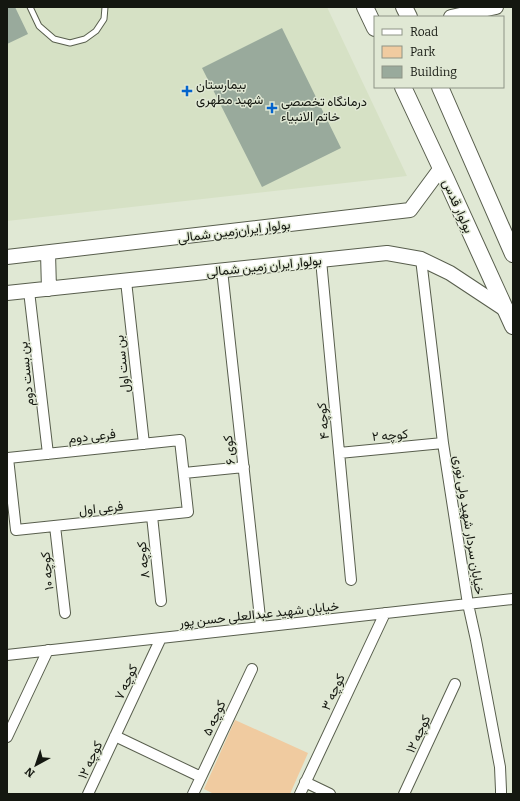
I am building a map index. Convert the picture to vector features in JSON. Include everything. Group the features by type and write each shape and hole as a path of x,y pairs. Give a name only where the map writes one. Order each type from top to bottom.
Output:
{"main road":[{"path":"365,7 374,26"},
{"name":"بولوار قدس","path":"403,88 513,326"},
{"path":"440,88 513,254"}],"street":[{"path":"456,16 496,7"},
{"name":"بولوار ایران‌زمین شمالی","path":"7,257 410,210 441,168"},
{"path":"48,252 49,289"},
{"name":"بولوار ایران زمین شمالی","path":"7,293 387,253 421,259 450,273 506,310"},
{"name":"خیابان سردار شهید ولی نوری","path":"421,259 443,443 468,604 500,767 501,794"},
{"name":"کوچه ۴","path":"321,260 351,580"},
{"name":"کوی ۶","path":"222,270 261,627"},
{"name":"بن ست اول","path":"126,281 144,444"},
{"name":"بن بست دوم","path":"29,291 48,454"},
{"name":"فرعی دوم","path":"10,492 8,458 180,440 184,473"},
{"name":"کوچه ۲","path":"339,452 443,443"},
{"path":"184,473 244,467"},
{"name":"فرعی اول","path":"10,492 16,530 152,516 188,512 184,473"},
{"name":"کوچه ۸","path":"152,516 161,601"},
{"name":"کوچه ۱۰","path":"55,526 65,613"},
{"name":"خیابان شهید عبدالعلی حسن پور","path":"7,655 513,599"},
{"name":"کوچه ۳","path":"300,794 385,613"},
{"name":"کوچه ۷","path":"115,736 161,638"},
{"path":"7,737 48,650"},
{"name":"کوچه ۵","path":"201,777 252,669"},
{"name":"کوچه ۱۲","path":"404,794 455,684"},
{"path":"115,736 201,777 193,794"},
{"name":"کوچه ۱۲","path":"88,794 115,736"},
{"path":"306,782 330,794"}],"lane":[{"path":"30,7 39,26 54,39 70,43 85,39 96,31 104,19 105,7"}],"shaded area":[{"name":"بیمارستان شهید مطهری","path":"7,7 327,7 407,176 7,221"}],"green space":[{"path":"235,720 308,753 290,794 214,794 204,789"}],"building":[{"path":"7,7 15,7 28,34 7,44"},
{"name":"درمانگاه تخصصی خاتم الانبیاء","path":"282,28 341,148 262,187 202,68"}],"place":[{"name":"بیمارستان شهید مطهری","path":"187,91"},
{"name":"درمانگاه تخصصی خاتم الانبیاء","path":"272,108"}]}
